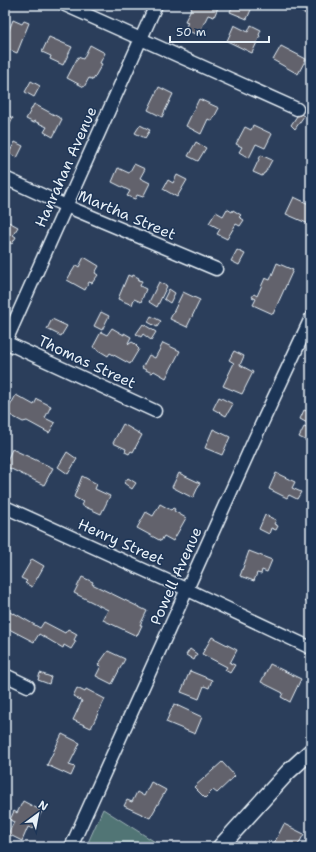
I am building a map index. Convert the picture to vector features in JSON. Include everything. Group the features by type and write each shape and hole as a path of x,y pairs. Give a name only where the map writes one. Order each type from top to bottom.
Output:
{"street":[{"path":"65,5 297,109"},
{"name":"Hanrahan Avenue","path":"5,342 156,5"},
{"name":"Martha Street","path":"5,178 66,206 216,270"},
{"name":"Powell Avenue","path":"72,847 252,445 311,318"},
{"name":"Thomas Street","path":"5,342 155,411"},
{"name":"Henry Street","path":"5,508 188,590 311,648"},
{"path":"5,675 28,686"},
{"path":"220,847 288,772 311,751"}],"green space":[{"path":"103,809 163,847 86,847"}],"building":[{"path":"193,5 219,5 214,17 208,15 197,35 185,29 188,22 185,21"},
{"path":"233,5 253,5 247,19 230,12"},
{"path":"298,5 311,5 311,16 297,10"},
{"path":"13,20 22,24 24,21 29,23 17,53 5,48 5,40"},
{"path":"234,25 248,32 251,25 261,30 260,36 252,53 227,41"},
{"path":"49,37 72,47 63,65 50,59 51,56 42,52"},
{"path":"90,45 105,53 100,63 102,64 93,80 89,78 84,87 67,78 78,57 83,59"},
{"path":"281,46 306,59 298,74 273,60"},
{"path":"31,81 40,86 34,97 25,92"},
{"path":"159,87 173,94 162,117 148,110"},
{"path":"199,99 219,108 212,121 208,119 201,134 186,126"},
{"path":"34,104 62,119 53,137 44,132 47,127 26,119"},
{"path":"299,113 304,116 295,129 291,125"},
{"path":"5,114 13,118 5,134"},
{"path":"140,125 150,130 145,138 135,133"},
{"path":"253,125 272,134 265,148 256,144 249,158 239,152 242,147 236,144 245,127 251,130"},
{"path":"15,142 23,146 17,158 9,153"},
{"path":"196,142 206,148 198,161 188,156"},
{"path":"261,155 272,160 262,176 253,172"},
{"path":"134,164 145,169 140,178 150,183 143,197 137,195 135,199 127,196 130,191 112,182 118,168 129,173"},
{"path":"177,175 187,180 177,197 163,189 168,180 173,183"},
{"path":"294,197 311,205 311,225 286,214"},
{"path":"227,209 232,212 233,210 241,215 239,217 244,220 240,226 236,224 227,239 217,234 220,229 209,223 216,212 223,216"},
{"path":"5,220 18,227 13,235 16,237 12,244 5,240"},
{"path":"237,250 245,254 239,265 231,261"},
{"path":"84,257 99,266 95,273 98,275 92,283 89,282 85,290 67,280 76,265 79,267"},
{"path":"277,263 293,270 273,314 253,305 256,299 252,297 254,294 257,296 265,278 270,280"},
{"path":"128,275 132,277 133,275 139,278 138,280 142,281 140,286 146,289 141,302 134,299 132,305 118,299"},
{"path":"159,282 167,286 157,307 149,302"},
{"path":"169,289 175,293 170,303 164,299"},
{"path":"183,292 200,300 187,327 170,319"},
{"path":"101,312 109,316 102,330 94,326"},
{"path":"151,316 161,321 157,327 148,322"},
{"path":"52,319 67,326 61,336 47,329"},
{"path":"143,324 156,332 151,340 143,334 141,337 136,334"},
{"path":"112,328 131,337 128,343 129,344 132,342 137,345 136,346 139,349 130,364 110,353 108,356 93,347 101,332 107,335"},
{"path":"163,343 180,351 166,378 154,371 152,373 142,368 149,355 155,358"},
{"path":"234,351 244,356 240,365 253,372 242,394 223,386 234,363 229,360"},
{"path":"16,395 34,405 37,399 51,406 45,418 55,423 49,433 27,421 23,422 6,413"},
{"path":"219,397 233,404 226,416 213,409"},
{"path":"310,405 311,443 299,437 304,427 307,428 309,424 300,419 304,410 307,411"},
{"path":"123,424 142,435 133,452 131,451 129,454 125,452 126,449 113,443"},
{"path":"213,429 230,437 222,455 205,448"},
{"path":"12,449 53,468 44,485 5,466"},
{"path":"67,452 77,459 68,474 58,467"},
{"path":"179,473 200,483 193,498 172,487"},
{"path":"276,473 295,482 292,488 301,492 297,499 289,495 287,498 269,489"},
{"path":"82,476 97,484 95,489 110,496 101,514 81,505 83,502 74,497"},
{"path":"128,478 136,483 132,489 124,483"},
{"path":"160,504 171,510 173,508 175,509 174,511 186,518 173,541 164,536 161,541 137,528 146,512 153,516"},
{"path":"265,515 276,520 274,524 278,526 276,530 271,528 269,534 259,529"},
{"path":"249,551 272,560 267,572 262,570 261,574 257,573 254,581 240,576"},
{"path":"32,559 44,566 32,587 25,583 27,581 21,578"},
{"path":"82,577 93,582 92,584 147,611 140,625 142,625 137,636 103,620 108,610 74,593"},
{"path":"311,589 311,604 305,601"},
{"path":"7,610 40,628 44,622 65,633 68,629 77,634 74,640 76,641 71,649 64,645 63,648 39,634 34,642 5,627 5,613"},
{"path":"212,637 237,650 230,663 235,665 230,673 225,670 227,667 202,654"},
{"path":"190,649 197,654 194,660 186,655"},
{"path":"108,651 125,659 112,684 96,676 101,666 98,665"},
{"path":"270,664 301,679 290,702 281,697 283,693 261,682"},
{"path":"190,671 212,680 209,688 204,686 199,699 181,692"},
{"path":"40,673 51,677 49,684 38,680"},
{"path":"77,688 85,692 86,689 105,699 91,728 73,720 82,701 73,696"},
{"path":"174,704 202,717 195,734 166,722"},
{"path":"62,734 80,743 69,765 75,767 71,776 47,765"},
{"path":"222,762 235,776 217,793 213,790 205,798 194,787"},
{"path":"151,782 166,790 150,818 124,806 127,800 132,802 137,792 144,796"},
{"path":"23,801 42,811 33,829 28,827 22,841 8,834 14,822 10,820 14,811 17,813"},
{"path":"284,824 304,834 297,847 272,847"}]}
